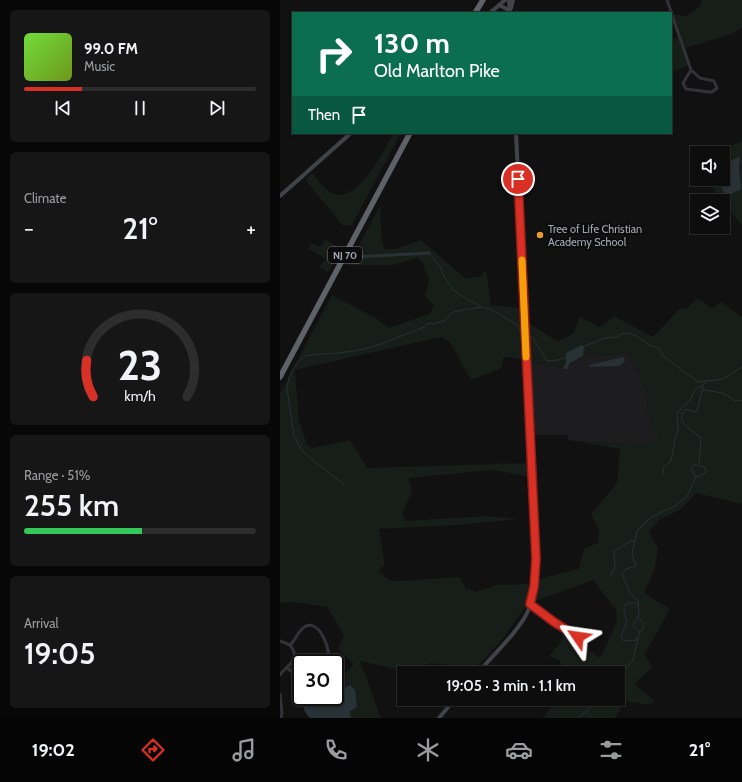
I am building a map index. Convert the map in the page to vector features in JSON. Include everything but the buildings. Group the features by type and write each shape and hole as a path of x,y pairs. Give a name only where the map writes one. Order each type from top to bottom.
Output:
{"highway":[{"path":"476,12 483,0"},
{"name":"NJ 70","path":"280,377 409,134"}],"street":[{"path":"491,12 505,0"},
{"path":"509,0 510,12"},
{"path":"510,12 513,0"},
{"path":"667,0 671,12"},
{"path":"499,5 506,8 509,12"},
{"path":"672,15 691,70 700,78 714,81 717,88 712,92 686,89 683,83 691,70"},
{"path":"280,196 351,134"},
{"path":"484,666 525,616 530,604 534,587 536,559 516,134"},
{"path":"530,604 554,622 580,638"},
{"path":"290,645 303,628 309,625 316,626 320,631 329,654"},
{"path":"280,641 290,645 294,656 292,662 280,675"},
{"path":"287,668 292,672"},
{"path":"280,694 282,713 281,718"},
{"path":"439,718 449,706"}],"shaded area":[{"path":"702,0 742,0 742,27 732,34 685,48 691,65 672,72 672,40 681,36 674,14 685,16 700,7"},
{"path":"393,134 400,134 352,225 343,226 305,179 313,172 318,180 329,191 339,195 349,193 368,176"},
{"path":"742,141 742,226 730,210 730,194 717,194 711,186 730,186 730,146"},
{"path":"738,157 740,158 739,167 741,189 730,194 726,194 720,186 730,186 730,161"},
{"path":"380,206 382,241 385,249 395,249 421,240 466,279 481,276 486,269 491,305 518,308 530,324 557,341 573,334 580,317 600,327 614,316 653,337 679,309 687,308 698,298 712,308 721,302 742,317 742,504 696,493 680,510 660,519 649,532 658,548 655,568 644,593 670,609 644,655 653,667 634,684 655,701 650,705 625,701 625,666 562,666 559,660 549,656 561,642 563,630 600,658 617,622 616,610 593,580 528,604 500,642 478,666 458,666 431,663 424,666 397,666 397,669 360,661 381,718 310,718 304,710 304,706 344,706 344,687 346,686 344,684 344,675 354,664 338,649 344,636 327,607 293,602 280,603 280,393 332,295 374,317 389,328 429,314 434,306 425,296 429,280 422,262 418,258 392,265 348,265","holes":["440,337 450,342 471,380 502,368 503,358 510,357 565,368 591,352 598,356 629,352 648,394 647,413 653,422 647,430 661,438 645,445 576,441 620,449 617,483 591,514 599,531 598,543 584,548 579,569 543,578 530,584 497,585 476,592 466,588 459,577 401,581 389,580 379,571 385,564 379,529 457,525 519,519 486,516 405,521 402,513 412,492 409,478 492,470 527,476 529,463 367,468 350,440 312,448 307,445 299,421 295,370"]},
{"path":"325,239 341,249 328,272 319,267 326,259 308,249 311,243 321,247"},
{"path":"582,345 584,347 583,356 570,363 567,369 564,369 563,368 566,363 566,353"},
{"path":"591,352 598,356 629,352 648,394 647,413 661,438 645,445 568,440 568,435 529,435 524,361 565,368"},
{"path":"623,357 625,361 619,366 588,367 590,365"},
{"path":"350,685 355,690 357,707 350,711 351,718 310,718 306,714 303,706 344,706 344,688"},
{"path":"551,706 622,706 615,718 543,718"}],"waterway":[{"path":"429,253 441,268 443,275 453,290 467,299 482,307 490,309 511,321 518,326 522,336"},
{"path":"355,257 429,253"},
{"path":"344,485 302,451 294,436 287,389 290,375 298,362 305,356 348,352 372,347 425,327 428,323 433,324 444,321 453,312 481,307"},
{"path":"582,347 605,338 617,337 621,334 629,333 637,336 649,345 659,348 663,356 698,382 723,379 742,367"},
{"path":"529,336 533,338 547,361 566,358"},
{"path":"663,475 663,468 671,461 675,438 678,431 677,413 690,400 695,389 706,382"},
{"path":"699,464 701,438 686,425 681,418 682,413 686,409 694,412 697,411 703,386"},
{"path":"703,390 720,393 735,401 742,400"},
{"path":"694,464 704,467 706,473 696,477 691,470 694,464"},
{"path":"640,632 633,626 639,614 638,600 630,593 622,574 626,569 636,566 632,554 637,531 651,517 675,506 687,496 696,477"},
{"path":"610,577 615,568 614,551 631,541 634,541"},
{"path":"637,603 628,603 624,606 624,613 627,621 621,636 624,641 637,640"},
{"path":"625,669 633,660 639,633 643,629 643,623 638,617"},
{"path":"579,718 592,706"}],"slow traffic":[{"path":"522,260 526,357"}],"place":[{"name":"Tree of Life Christian Academy School","path":"540,235"}],"route":[{"path":"518,179 536,559 534,587 530,604 554,622 578,637"}]}
